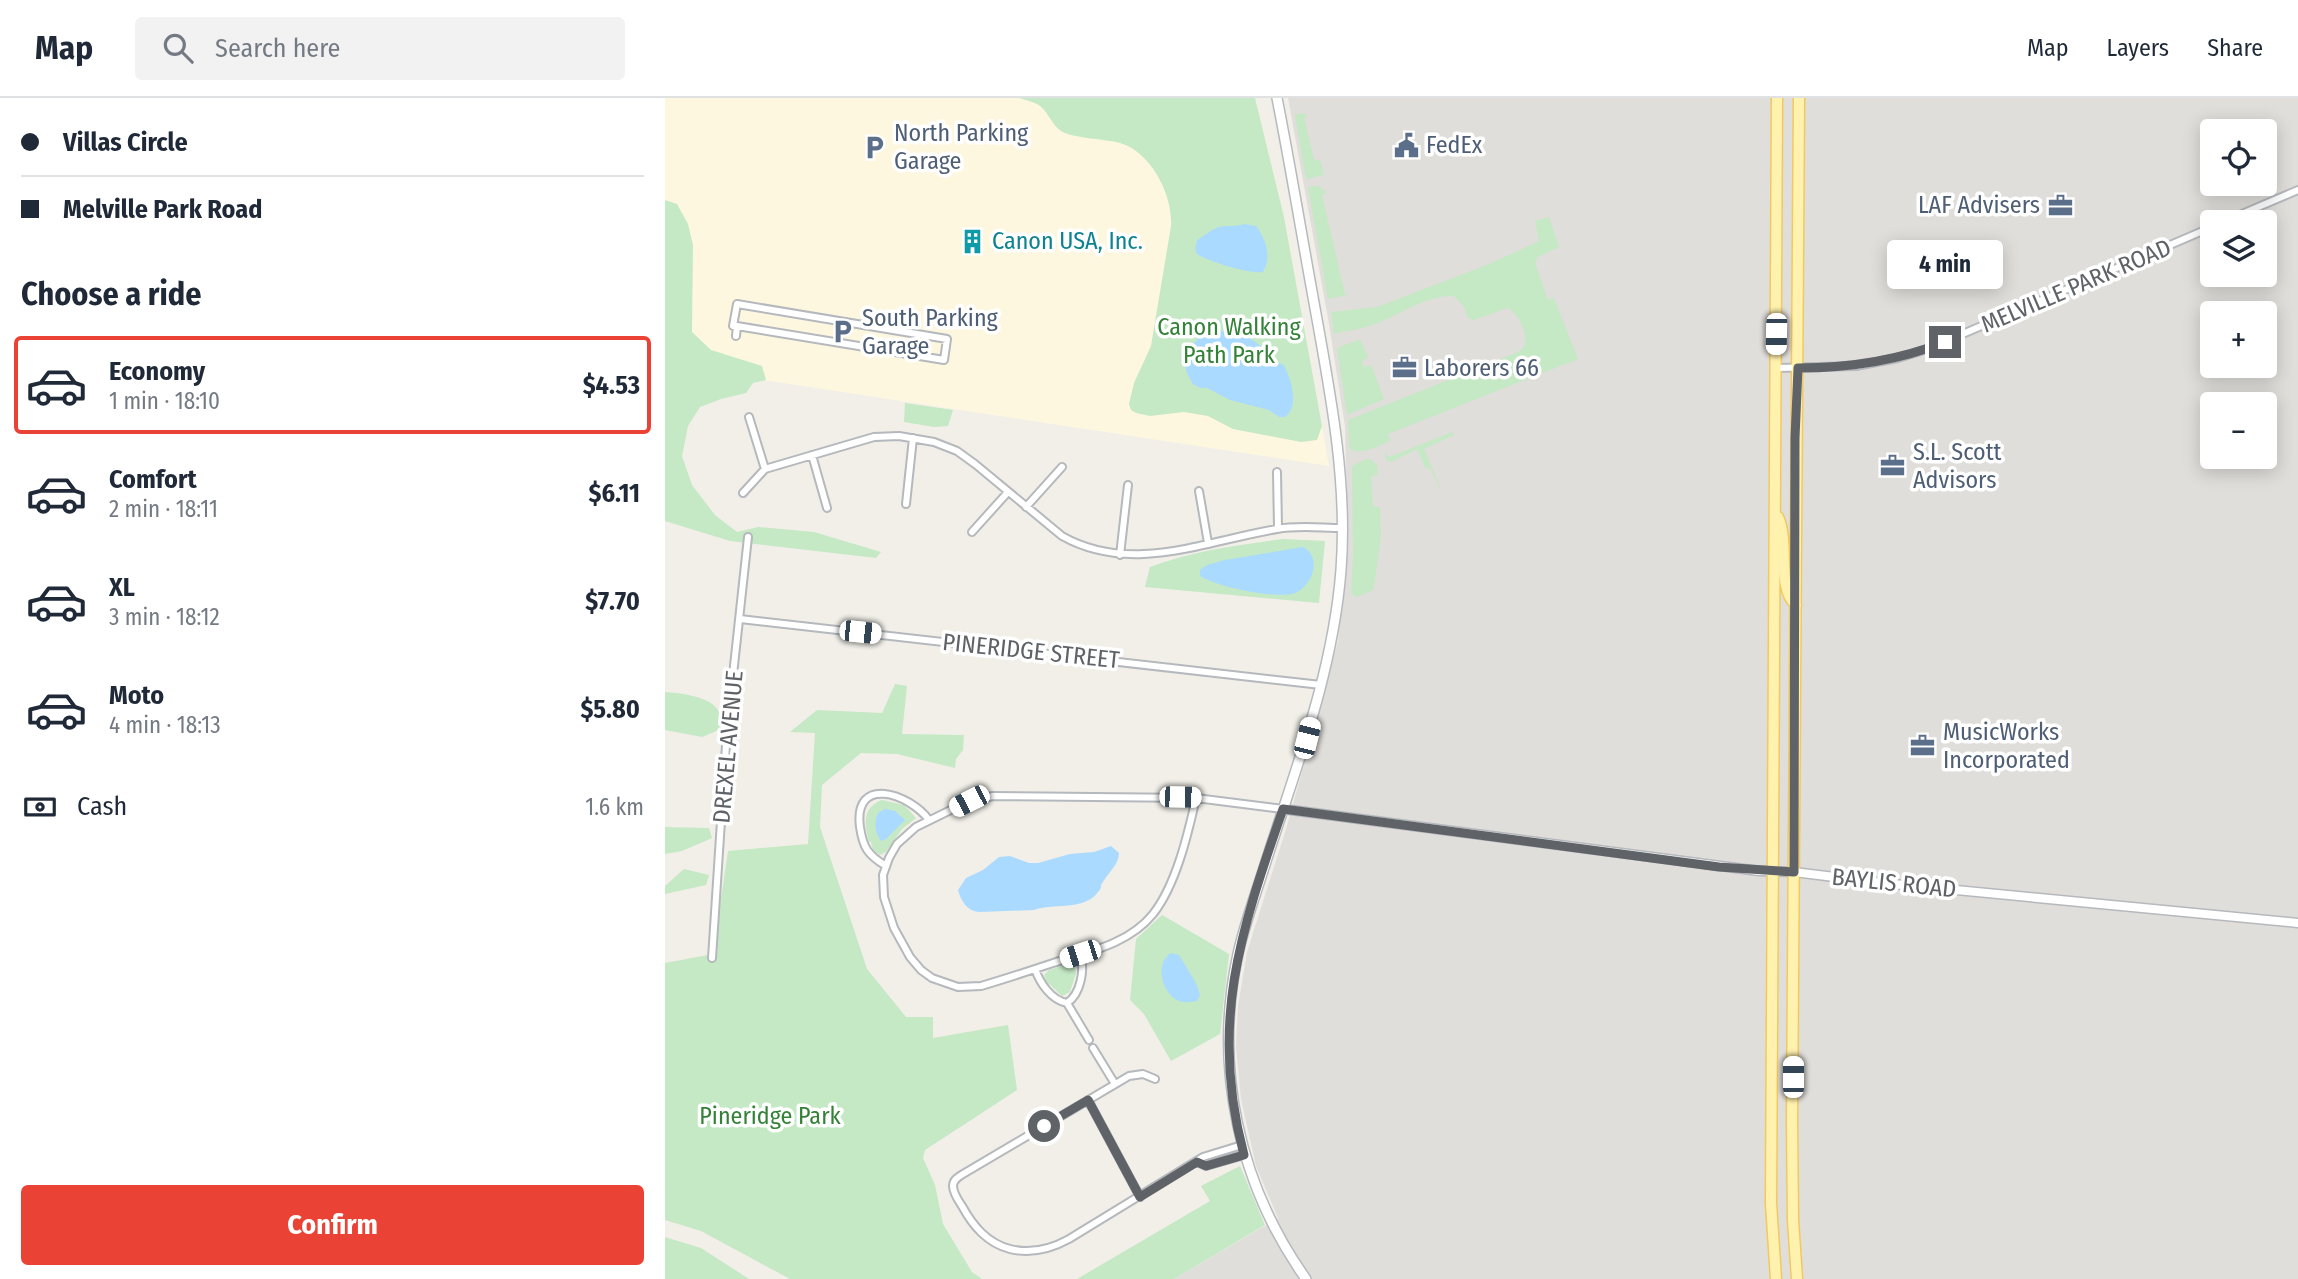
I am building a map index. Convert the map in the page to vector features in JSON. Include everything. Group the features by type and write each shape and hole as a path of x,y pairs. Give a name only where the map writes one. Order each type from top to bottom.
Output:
{"main road":[{"path":"1271,98 1280,115"},
{"path":"1277,98 1327,370 1339,459 1341,570 1334,625 1307,738 1238,954 1230,1003 1229,1073 1243,1150 1269,1219 1306,1279"},
{"path":"1776,1279 1771,1203 1777,98"},
{"path":"1797,1279 1792,1186 1799,98"},
{"path":"1776,513 1783,527 1785,541 1786,591 1796,605"}],"street":[{"path":"2251,210 2298,190"},
{"name":"MELVILLE PARK ROAD","path":"1775,368 1835,367 1878,362 1930,348 2200,232"},
{"path":"737,304 947,339 944,360 737,326 733,326 737,304"},
{"path":"736,336 737,326"},
{"path":"750,417 765,469"},
{"path":"743,493 765,469 874,437 899,436 934,442 957,451 1062,536 1077,545 1103,553 1139,555 1278,528 1342,528"},
{"path":"906,504 913,438"},
{"path":"812,455 827,508"},
{"path":"1026,507 1062,467"},
{"path":"1277,472 1278,528"},
{"path":"1120,555 1128,485"},
{"path":"1199,491 1208,543"},
{"path":"972,532 1008,492"},
{"name":"DREXEL AVENUE","path":"712,958 727,730 748,537"},
{"name":"PINERIDGE STREET","path":"740,619 1321,685"},
{"path":"886,866 870,856 865,848 859,813 868,797 878,793 897,796 912,803 929,820"},
{"path":"1196,798 1169,887 1152,915 1132,934 1117,942 968,988 945,984 921,970 910,957 894,928 884,897 883,884 886,866 902,837 929,820 969,801 993,796 1196,798 1283,809"},
{"name":"BAYLIS ROAD","path":"1283,809 1773,872 2298,923"},
{"path":"1067,1003 1076,995 1083,962 1080,954"},
{"path":"1035,969 1050,993 1059,1001 1067,1003 1089,1040"},
{"path":"1093,1048 1115,1084"},
{"path":"1156,1079 1143,1074 1129,1076 954,1180 954,1194 969,1220 998,1245 1035,1251 1057,1245 1210,1153 1243,1150"},
{"path":"1088,1100 1140,1197"},
{"path":"1197,1162 1206,1166 1243,1150"}],"shaded area":[{"path":"665,98 1255,98 1284,217 1329,466 665,365"},
{"path":"1288,98 2298,98 2298,1279 1174,1279 1278,1218 1256,1166 1241,1099 1236,1047 1238,1006 1247,952 1287,826 1338,641 1348,543 1345,426"}],"green space":[{"name":"Canon Walking Path Park","path":"1019,98 1255,98 1284,217 1322,426 1317,440 1301,442 1233,429 1208,416 1184,412 1150,416 1131,410 1129,404 1134,383 1151,346 1171,226 1171,214 1164,188 1150,165 1131,148 1120,143 1066,133 1058,128 1040,106"},
{"path":"1302,113 1309,116 1304,118 1314,160 1320,160 1324,175 1306,179 1295,115"},
{"path":"1319,186 1327,193 1322,195 1345,294 1351,294 1328,299 1308,187"},
{"path":"665,200 677,204 688,224 693,245 692,332 711,350 762,366 766,380 753,383 746,393 700,407 688,426 682,456 692,485 715,515 737,532 758,527 814,532 881,552 876,558 730,541 665,521"},
{"path":"1549,217 1559,247 1538,257 1535,263 1548,300 1554,298 1578,359 1388,434 1390,441 1375,448 1365,451 1350,449 1348,420 1513,354 1523,348 1525,338 1522,325 1511,310 1507,308 1474,320 1468,318 1464,307 1454,296 1431,299 1377,323 1334,334 1331,312 1377,307 1489,264 1539,241 1535,221"},
{"path":"1358,340 1368,357 1362,364 1365,367 1371,365 1384,399 1347,415 1337,348"},
{"path":"905,403 953,410 948,426 934,427 904,422"},
{"path":"1452,432 1454,435 1424,449 1441,489 1430,468 1426,469 1417,449 1391,462 1386,460 1385,452 1389,457"},
{"path":"1366,459 1377,465 1378,475 1371,476 1373,507 1380,507 1381,535 1374,588 1357,597 1351,594 1352,466"},
{"path":"1283,539 1325,541 1319,603 1145,587 1150,567 1166,561 1215,549"},
{"name":"Pineridge Park","path":"895,684 907,686 902,734 964,735 963,750 956,759 955,768 897,754 861,753 822,785 820,827 867,969 906,1017 933,1017 933,1038 1008,1025 1017,1090 925,1150 923,1158 935,1185 943,1224 972,1272 982,1279 790,1279 701,1231 665,1220 665,963 713,954 728,851 808,844 815,733 790,732 817,710 882,713"},
{"path":"665,692 695,696 710,702 719,712 721,729 702,737 665,730"},
{"path":"882,800 904,805 916,818 902,829 886,852 880,855 873,850 869,842 866,817 871,807"},
{"path":"665,827 709,828 712,838 682,851 665,854"},
{"path":"684,869 709,875 706,885 665,894 665,886"},
{"path":"1162,915 1229,954 1220,1034 1171,1061 1144,1014 1130,1000 1136,939"},
{"path":"1068,964 1074,966 1076,973 1070,992 1062,996 1046,981 1044,975 1049,970"},
{"path":"1240,1166 1265,1225 1174,1279 1077,1279 1210,1201 1201,1186"},
{"path":"665,1237 701,1248 749,1279 665,1279"}],"water":[{"path":"1244,224 1256,226 1265,242 1267,260 1263,272 1230,267 1197,254 1197,240 1210,231 1219,227"},
{"path":"1215,330 1248,338 1284,365 1293,400 1290,412 1285,417 1230,400 1193,384 1181,353 1191,347 1199,337"},
{"path":"1303,547 1313,558 1313,573 1305,586 1292,594 1245,591 1200,576 1200,570 1207,565"},
{"path":"885,809 895,811 905,820 881,841 876,831 876,820 878,813"},
{"path":"1111,846 1119,853 1117,861 1100,890 1085,902 1034,910 979,912 965,905 958,890 966,878 983,870 999,857 1010,856 1029,863 1038,863"},
{"path":"1171,953 1179,955 1196,983 1200,995 1197,1001 1179,1001 1168,992 1162,971 1166,958"}],"place":[{"name":"FedEx","path":"1406,145"},
{"name":"North Parking Garage","path":"874,147"},
{"name":"LAF Advisers","path":"2060,205"},
{"name":"Canon USA, Inc.","path":"972,241"},
{"name":"South Parking Garage","path":"842,332"},
{"name":"Laborers 66","path":"1404,368"},
{"name":"S.L. Scott Advisors","path":"1893,466"},
{"name":"MusicWorks Incorporated","path":"1923,746"}],"route":[{"path":"1044,1126 1088,1100 1140,1197 1197,1162 1206,1166 1244,1155 1230,1083 1230,1003 1238,954 1283,809 1719,867 1794,872 1795,438 1798,368 1856,366 1898,358 1945,342"}]}
